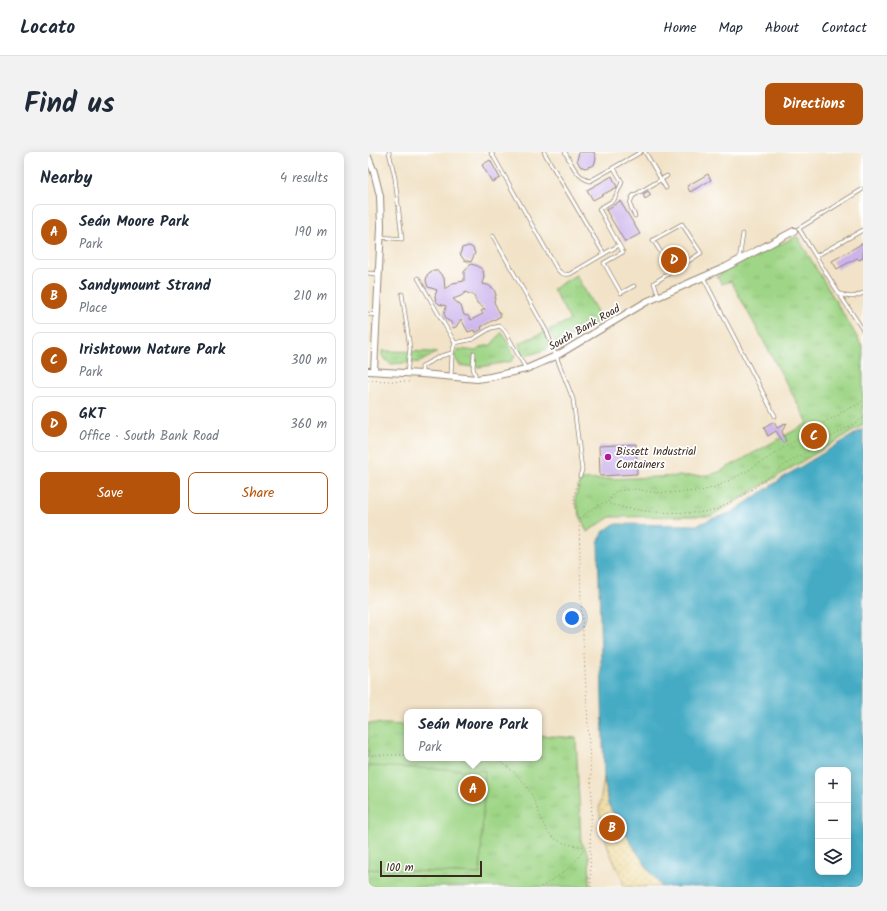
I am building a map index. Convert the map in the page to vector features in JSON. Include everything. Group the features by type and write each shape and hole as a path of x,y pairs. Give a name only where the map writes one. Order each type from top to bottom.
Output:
{"street":[{"path":"368,157 374,172 380,196 377,315 371,371"},
{"name":"South Bank Road","path":"371,371 419,373 476,379 526,369 556,356 646,302 739,260 797,230"}],"lane":[{"path":"380,237 402,239 395,178 389,152"},
{"path":"491,152 560,273 565,275 570,274 619,245"},
{"path":"544,152 604,254"},
{"path":"565,152 577,172 583,179 586,180 593,180 641,152"},
{"path":"645,152 666,188"},
{"path":"614,168 622,182 614,200 599,209 623,252 604,263 621,293 634,286"},
{"path":"635,216 629,203 633,196 667,176"},
{"path":"863,189 797,230 816,256 863,330"},
{"path":"659,296 654,283 673,271 701,253 682,224 654,240 673,271"},
{"path":"816,256 863,230"},
{"path":"739,260 743,234"},
{"path":"492,236 547,332 573,399 582,470 580,476"},
{"path":"368,273 378,274"},
{"path":"703,277 775,416"},
{"path":"418,278 455,343 452,353 451,377"},
{"path":"838,292 847,297 855,297 863,293"},
{"path":"402,294 410,348 407,373"},
{"path":"368,314 377,315"},
{"path":"455,343 474,338 491,328 500,326 505,331 526,369"},
{"path":"419,373 422,366 440,356 452,353"},
{"path":"474,353 473,368 476,379"}],"path":[{"path":"368,380 409,382 419,373"},
{"path":"608,503 616,491 636,489 651,492 690,491 706,489 722,484 747,471 828,420 838,416 841,412 859,404 863,400"},
{"path":"579,519 600,504 608,503 626,508 652,512 696,513 718,509 747,493 786,464 863,418"},
{"path":"580,476 574,494 575,511 579,519 581,599 592,798 590,847 591,887"},
{"path":"368,755 404,755"},
{"path":"500,761 505,764 520,778 533,798 547,830 554,838 572,846 590,847"},
{"path":"541,887 562,874 577,860 585,847"}],"green space":[{"path":"797,236 863,347 863,425 711,516 610,517 587,532 575,499 580,480 708,475 719,472 808,423 731,281 722,284 717,277 724,271"},
{"path":"576,275 602,320 556,344 549,330 570,320 553,289"},
{"path":"502,332 515,356 512,361 481,367 460,366 454,356 459,349 476,351 481,347 491,345"},
{"path":"545,332 549,346 547,349 526,356 521,353 519,343"},
{"path":"382,351 438,352 420,362 390,364 382,356"},
{"path":"368,723 404,725 404,761 542,761 542,735 576,738 581,841 589,855 590,887 368,887"},
{"path":"368,766 485,771 480,874 368,869"}],"sand":[{"path":"604,777 608,804 648,869 662,887 623,887 623,881 609,851 599,810"}],"water":[{"path":"863,429 863,887 662,887 648,869 608,804 604,777 598,543 603,532 614,524 698,525 731,513 787,475"}],"building":[{"path":"579,152 594,152 596,159 594,165 585,168 580,166 577,160"},
{"path":"490,160 500,178 492,182 482,165"},
{"path":"708,174 711,180 690,192 687,186"},
{"path":"612,176 617,187 593,200 587,190"},
{"path":"648,191 651,195 645,199 643,194"},
{"path":"620,201 640,234 625,242 606,210"},
{"path":"863,243 863,258 859,260 857,258 837,269 832,261"},
{"path":"469,246 473,248 475,253 471,262 464,260 460,254 462,248"},
{"path":"471,264 478,266 483,270 484,277 482,284 488,285 494,289 496,295 494,302 501,316 481,327 482,329 475,333 474,330 468,332 461,319 456,327 453,328 451,322 447,320 444,314 446,306 439,304 436,301 435,296 437,290 428,287 426,281 429,273 432,271 438,271 444,278 445,289 453,283 464,281 464,272","holes":["466,292 473,294 477,303 485,309 481,311 483,314 471,320 468,316 464,315 461,306 453,299"]},
{"path":"774,422 777,428 787,423 782,431 786,442 784,443 776,431 768,436 764,428"},
{"path":"636,444 637,474 600,476 599,446"}],"place":[{"name":"GKT","path":"674,260"},
{"name":"Irishtown Nature Park","path":"814,436"},
{"name":"Bissett Industrial Containers","path":"608,457"},
{"name":"Seán Moore Park","path":"473,789"},
{"name":"Sandymount Strand","path":"612,828"}]}
